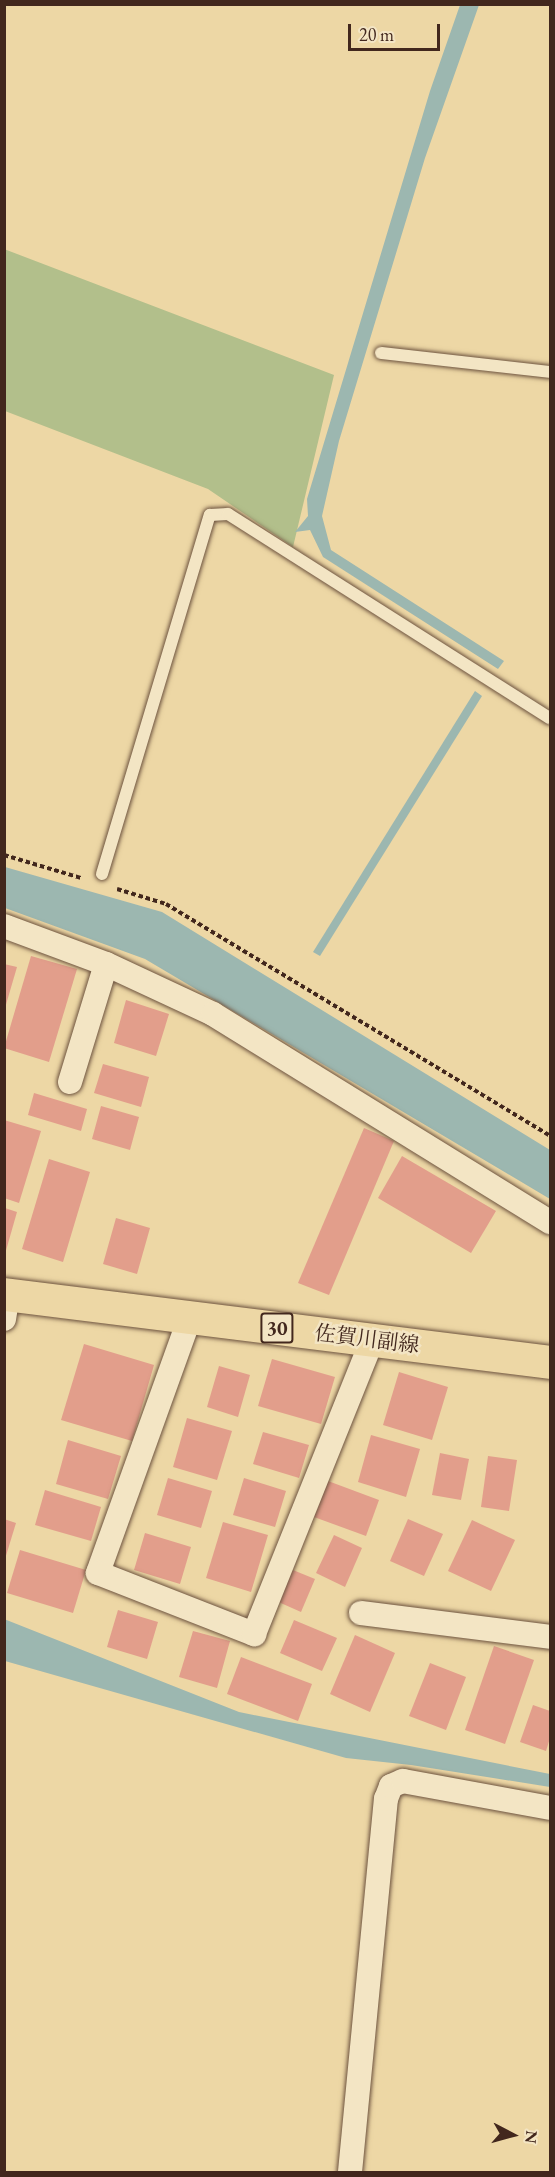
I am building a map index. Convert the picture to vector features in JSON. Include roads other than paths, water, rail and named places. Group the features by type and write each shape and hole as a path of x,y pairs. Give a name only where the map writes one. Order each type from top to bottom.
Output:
{"main road":[{"name":"佐賀川副線","path":"6,1302 190,1317 550,1362"}],"street":[{"path":"4,926 106,963 213,1014 550,1222"},
{"path":"70,1082 106,963"},
{"path":"190,1317 98,1573 254,1634 372,1340"},
{"path":"361,1612 550,1637"},
{"path":"350,2172 386,1799 391,1786 403,1781 550,1808"}],"lane":[{"path":"381,353 550,372"},
{"path":"102,874 210,515 228,514 550,718"}],"water":[{"path":"460,5 479,5 425,158 339,441 322,516 331,550 504,661 498,669 323,557 310,530 295,532 308,516 307,499 430,91"},
{"path":"475,691 482,696 320,956 313,952"},
{"path":"5,867 162,912 550,1150 550,1199 145,959 5,908"},
{"path":"4,1619 239,1712 550,1774 550,1787 411,1765 346,1758 5,1661"}]}
